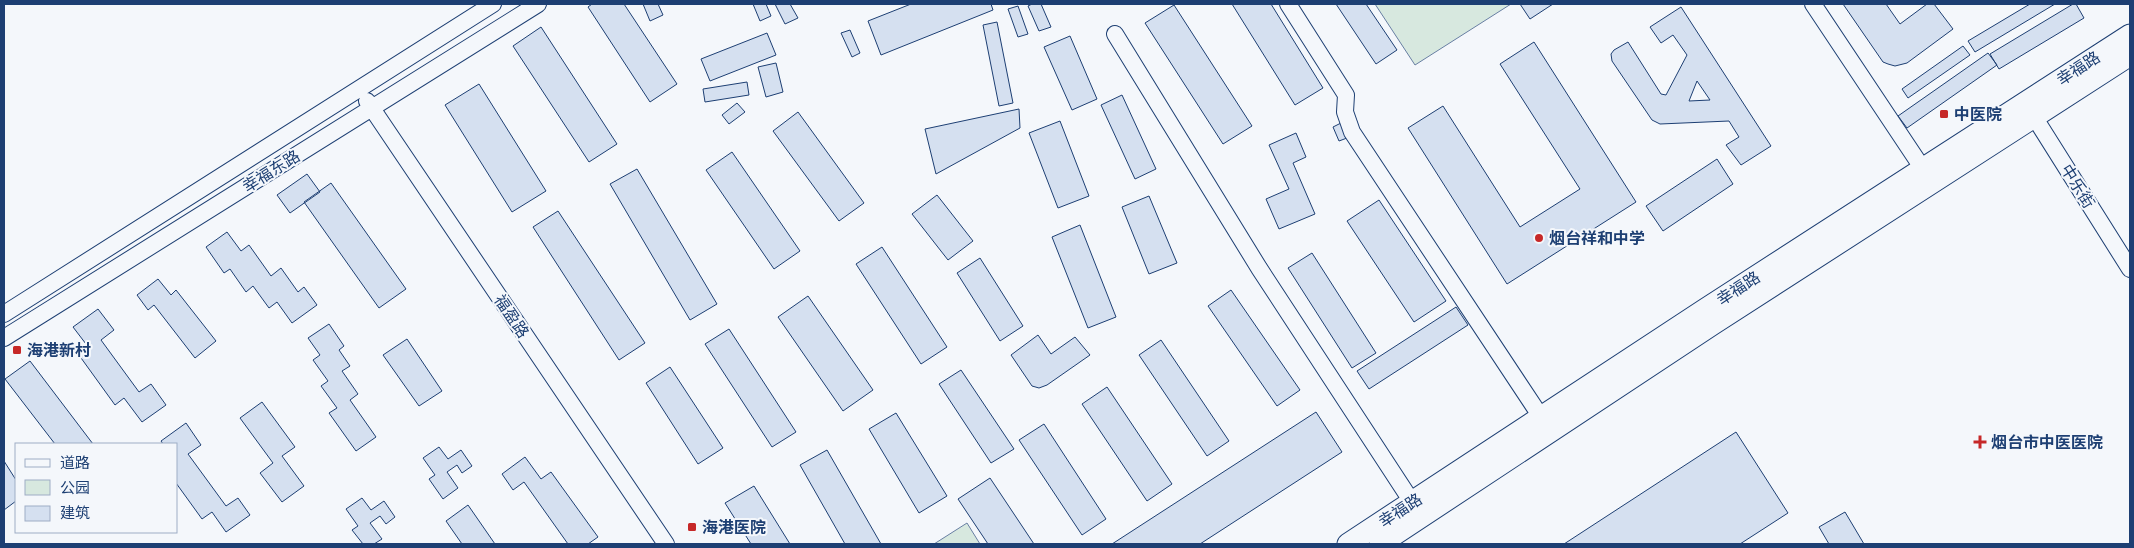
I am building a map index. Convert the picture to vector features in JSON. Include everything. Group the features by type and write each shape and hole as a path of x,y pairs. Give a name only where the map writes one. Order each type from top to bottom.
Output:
{"main road":[{"name":"幸福路","path":"1348,544 1389,536 1713,324 2030,110 2130,35"},
{"name":"幸福路","path":"1389,536 1412,502 1923,169 2130,55"}],"street":[{"name":"幸福东路","path":"4,314 493,4"},
{"name":"幸福东路","path":"4,338 538,4"},
{"path":"1288,4 1346,95 1345,112 1352,132 1541,418"},
{"path":"1813,4 1923,169"},
{"path":"1115,34 1260,268 1412,502"},
{"name":"福盈路","path":"358,88 666,544"},
{"name":"中乐街","path":"2030,110 2130,270"}],"green space":[{"path":"1375,4 1511,4 1415,65"},
{"path":"967,523 980,544 934,544"}],"building":[{"path":"592,4 624,4 677,84 650,102 588,7"},
{"path":"643,4 658,4 663,15 650,21"},
{"path":"753,4 766,4 771,16 760,21"},
{"path":"775,4 790,4 798,18 785,24"},
{"path":"911,4 991,4 993,10 881,55 868,21"},
{"path":"1041,4 1051,27 1039,31 1028,6"},
{"path":"1232,4 1271,4 1323,88 1295,105"},
{"path":"1336,4 1366,4 1397,50 1376,64"},
{"path":"1520,4 1553,4 1530,19"},
{"path":"1843,4 1886,4 1900,24 1927,4 1934,4 1953,29 1907,63 1895,66 1883,62"},
{"path":"2030,4 2055,4 1975,52 1968,41"},
{"path":"2073,4 2076,4 2084,18 1999,69 1990,54"},
{"path":"1174,5 1252,126 1223,144 1145,23"},
{"path":"1018,6 1028,34 1018,37 1008,9"},
{"path":"1681,7 1771,146 1741,165 1726,145 1739,137 1729,121 1660,124 1652,120 1612,61 1611,54 1614,50 1628,42 1661,94 1666,95 1687,55 1673,35 1661,43 1650,27","holes":["1697,81 1710,100 1689,101"]},
{"path":"997,22 1013,103 999,106 983,25"},
{"path":"541,27 617,144 589,162 513,46"},
{"path":"850,30 860,53 852,57 841,33"},
{"path":"767,33 776,55 710,81 701,59"},
{"path":"1070,36 1097,99 1072,110 1044,47"},
{"path":"1534,42 1636,202 1507,284 1408,128 1443,106 1520,227 1580,189 1500,64"},
{"path":"1963,46 1970,55 1908,98 1902,89"},
{"path":"1988,53 1997,65 1907,128 1898,116"},
{"path":"776,63 783,92 766,97 758,67"},
{"path":"747,82 749,95 705,102 703,89"},
{"path":"479,84 546,191 512,212 445,105"},
{"path":"1122,95 1156,169 1135,179 1101,105"},
{"path":"737,103 745,112 729,124 722,115"},
{"path":"1019,109 1020,128 936,174 925,129"},
{"path":"798,112 864,203 839,221 773,131"},
{"path":"1060,121 1089,196 1058,208 1029,133"},
{"path":"1341,123 1347,138 1339,141 1333,127"},
{"path":"1296,133 1306,157 1293,163 1315,214 1279,229 1266,199 1289,189 1269,145"},
{"path":"732,152 800,251 774,269 706,170"},
{"path":"1717,159 1733,184 1663,231 1646,206"},
{"path":"637,169 717,304 690,320 610,184"},
{"path":"307,174 320,192 290,213 277,195"},
{"path":"331,183 406,289 379,308 304,202"},
{"path":"937,195 973,241 948,260 912,214"},
{"path":"1149,196 1177,263 1149,274 1122,207"},
{"path":"1379,200 1446,301 1414,322 1347,221"},
{"path":"558,211 645,343 619,360 533,227"},
{"path":"1080,225 1116,317 1088,328 1052,237"},
{"path":"227,232 241,251 249,245 271,276 281,268 298,292 304,287 317,305 292,323 277,302 269,308 253,286 246,292 230,269 224,273 206,247"},
{"path":"882,247 947,347 921,364 856,264"},
{"path":"1312,253 1376,353 1352,368 1288,268"},
{"path":"980,258 1023,326 1000,341 957,273"},
{"path":"158,279 171,295 176,290 216,341 195,358 154,305 148,310 137,295"},
{"path":"1231,290 1300,390 1277,406 1208,306"},
{"path":"808,296 873,390 843,411 778,317"},
{"path":"1456,307 1468,325 1369,389 1357,371"},
{"path":"98,309 114,330 101,340 139,392 151,384 166,405 142,422 124,398 115,405 76,351 86,344 73,327"},
{"path":"329,324 344,346 339,350 350,366 342,371 358,394 350,400 376,437 356,451 329,413 337,408 321,386 328,381 313,360 320,355 308,338"},
{"path":"729,329 796,432 772,447 705,344"},
{"path":"1038,335 1051,354 1075,337 1090,355 1047,385 1039,388 1032,386 1011,355"},
{"path":"407,339 442,391 419,406 383,355"},
{"path":"1161,340 1229,441 1207,456 1139,355"},
{"path":"30,361 92,443 54,443 5,379"},
{"path":"670,367 723,448 698,464 646,383"},
{"path":"961,370 1014,449 991,463 939,384"},
{"path":"1107,387 1172,484 1147,501 1082,404"},
{"path":"262,402 295,447 282,456 304,486 282,502 260,473 273,463 240,418"},
{"path":"1316,412 1342,452 1200,544 1112,544"},
{"path":"896,413 947,496 919,513 869,429"},
{"path":"186,423 201,445 188,454 226,506 238,498 250,515 226,532 212,512 202,519 178,486 178,443 162,443 161,441"},
{"path":"1044,424 1106,519 1082,535 1019,440"},
{"path":"1736,432 1788,513 1740,544 1564,544"},
{"path":"439,447 448,459 461,450 472,466 462,473 457,465 447,472 458,488 443,499 429,479 435,475 423,458"},
{"path":"827,450 881,544 845,544 800,465"},
{"path":"525,457 541,479 551,472 598,537 588,544 568,544 524,482 513,490 502,474"},
{"path":"4,461 15,478 15,502 4,510"},
{"path":"990,478 1034,544 988,544 958,499"},
{"path":"754,486 790,544 751,544 725,503"},
{"path":"362,498 371,510 384,501 395,517 386,524 380,516 370,523 382,539 374,544 363,544 352,530 358,526 346,509"},
{"path":"468,505 495,544 462,544 446,521"},
{"path":"1845,512 1864,544 1829,544 1819,527"}],"place":[{"name":"中医院","path":"1944,114"},
{"name":"烟台祥和中学","path":"1539,238"},
{"name":"海港新村","path":"17,350"},
{"name":"烟台市中医医院","path":"1980,442"},
{"name":"海港医院","path":"692,527"}]}
